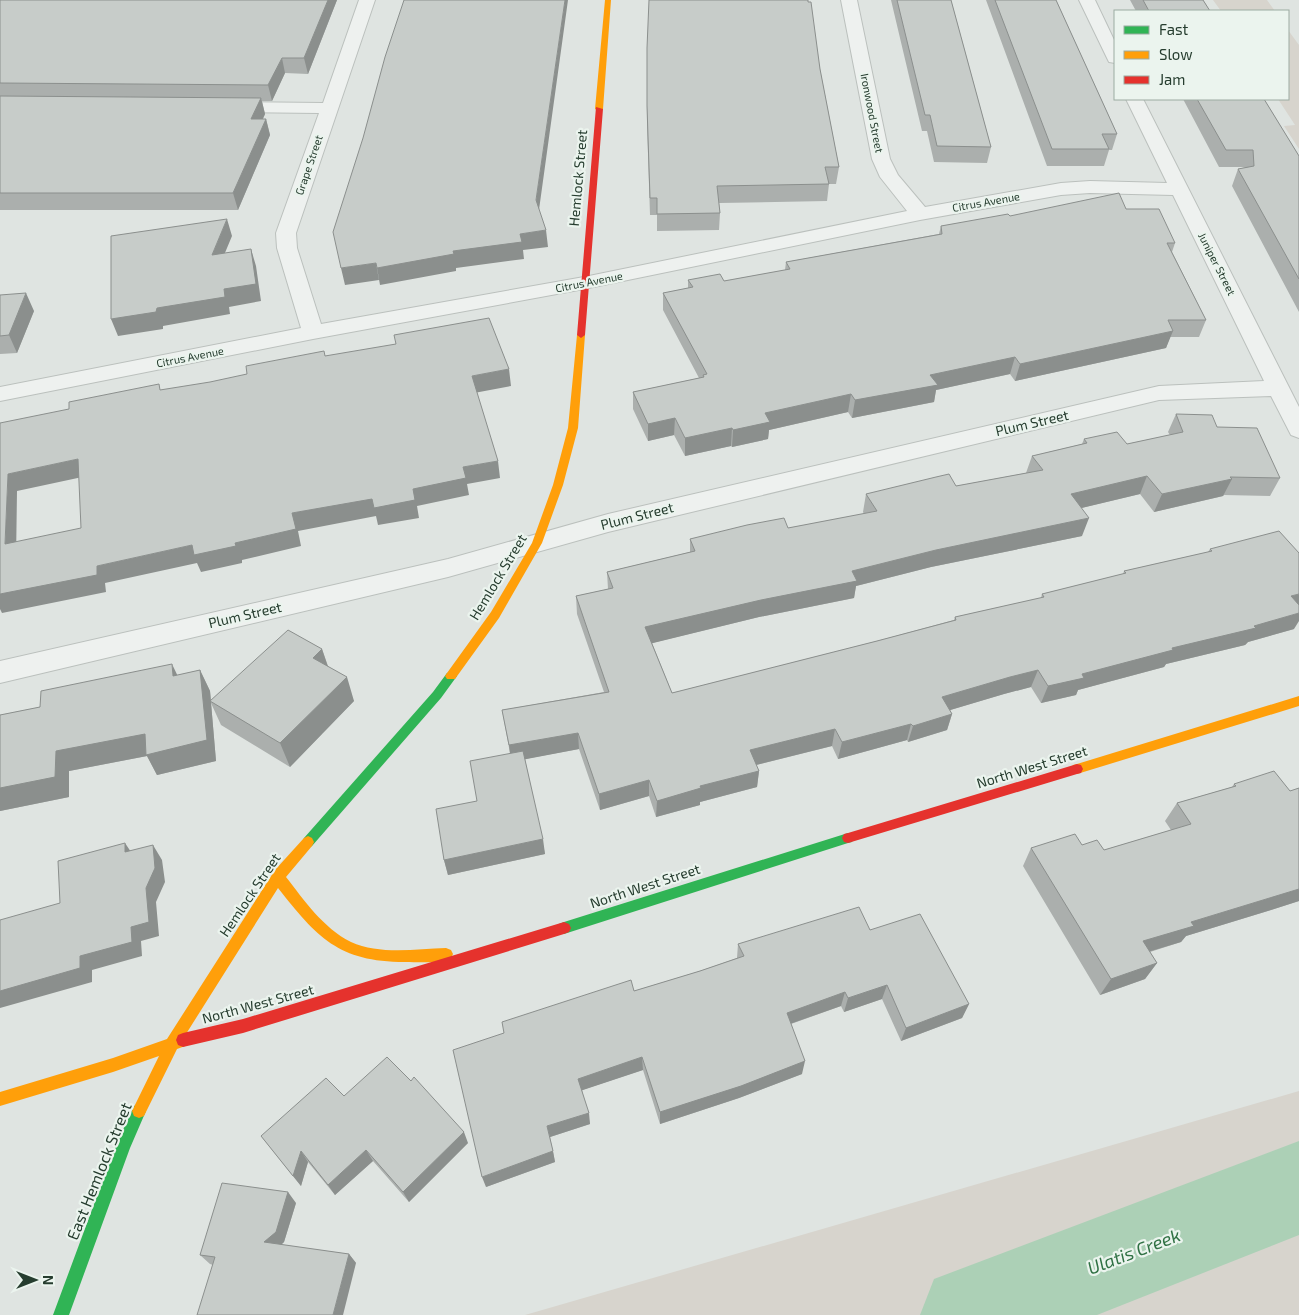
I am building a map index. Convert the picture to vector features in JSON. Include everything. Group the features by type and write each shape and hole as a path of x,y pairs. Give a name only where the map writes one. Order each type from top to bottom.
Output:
{"street":[{"name":"Grape Street","path":"313,332 287,248 286,233 367,0"},
{"name":"Hemlock Street","path":"173,1042 278,877 437,695 496,615 537,543 558,485 573,428 608,0"},
{"name":"Ironwood Street","path":"849,0 881,159 888,177 920,214"},
{"path":"1087,0 1114,56"},
{"name":"Juniper Street","path":"1135,100 1299,430"},
{"path":"206,107 329,108"},
{"name":"Citrus Avenue","path":"0,394 313,332 584,284 920,214 1061,189 1090,187 1178,189"},
{"name":"Plum Street","path":"0,672 448,568 618,521 1159,393 1279,388"},
{"name":"North West Street","path":"0,1099 113,1065 173,1042 243,1026 493,951 773,861 1299,702"},
{"path":"278,877 314,922 326,933 340,945 366,954 410,956 493,951"},
{"name":"East Hemlock Street","path":"60,1315 123,1145 173,1042"}],"shaded area":[{"path":"1213,0 1267,0 1274,10 1220,10"},
{"path":"1289,31 1299,45 1299,149 1284,126 1295,125 1279,100 1289,100"},
{"path":"1299,1091 1299,1315 525,1315"}],"building":[{"path":"0,0 328,0 304,58 282,58 268,85 0,83"},
{"path":"404,0 565,0 536,200 546,230 520,234 522,242 453,251 454,254 377,268 376,263 341,268 333,232"},
{"path":"649,0 808,0 808,2 811,2 820,69 839,167 825,167 829,184 717,186 720,213 657,214 657,198 650,198 647,106"},
{"path":"897,0 951,0 991,147 937,146 930,115 925,115"},
{"path":"995,0 1056,0 1117,134 1102,134 1109,149 1052,149"},
{"path":"1143,0 1203,0 1209,10 1148,10"},
{"path":"0,96 261,98 251,119 266,119 233,193 0,193"},
{"path":"1198,100 1265,100 1299,156 1299,279 1238,169 1254,166 1253,150 1226,150"},
{"path":"1119,193 1126,209 1159,209 1175,243 1167,243 1206,320 1168,320 1173,331 1020,364 1015,357 930,375 938,385 855,400 851,394 765,413 770,422 685,438 675,418 648,424 633,392 704,377 703,375 707,374 663,293 693,287 688,280 720,274 724,281 790,269 786,262 942,234 941,226 1008,214 1010,216"},
{"path":"227,219 212,255 251,249 256,284 224,289 225,297 157,308 156,312 111,319 111,236"},
{"path":"26,293 9,335 0,336 0,295"},
{"path":"489,318 509,369 472,376 498,461 463,467 466,478 413,489 415,500 374,508 372,499 292,513 296,529 235,543 236,546 194,555 192,545 97,566 97,575 0,594 0,423 69,409 69,402 159,384 160,390 247,374 246,366 324,351 325,356 396,344 394,335","holes":["78,459 81,528 5,544 8,474"]},
{"path":"1176,414 1212,415 1217,427 1257,428 1280,478 1230,477 1232,479 1162,494 1147,476 1071,494 1089,518 936,550 852,571 857,581 761,600 645,627 672,693 956,620 955,617 1044,597 1042,594 1126,573 1124,571 1212,551 1210,549 1279,531 1299,553 1299,594 1291,596 1299,605 1299,613 1254,626 1256,628 1172,648 1173,650 1082,674 1084,678 1048,686 1038,670 1010,677 942,697 952,714 913,726 911,724 842,742 835,729 750,750 759,771 700,786 701,788 657,801 649,780 599,794 578,733 509,745 502,710 609,692 576,596 613,588 607,572 695,551 690,539 747,525 784,518 788,528 877,511 866,494 936,477 949,474 956,486 1043,470 1032,456 1087,443 1084,439 1117,432 1127,444 1183,432"},
{"path":"288,630 322,649 313,658 347,677 280,743 210,701"},
{"path":"172,664 173,676 200,670 207,740 146,755 145,734 56,751 55,777 0,788 0,715 40,707 41,691"},
{"path":"523,751 543,839 444,860 436,809 477,801 470,761"},
{"path":"1274,771 1290,791 1299,788 1299,889 1191,922 1194,926 1143,941 1157,963 1111,979 1031,848 1075,834 1082,845 1097,840 1104,850 1191,824 1177,803 1236,786 1234,784"},
{"path":"125,843 125,852 153,845 155,868 146,888 149,922 131,927 132,942 80,956 80,968 0,991 0,920 60,903 58,861"},
{"path":"859,907 870,930 920,914 969,1004 906,1028 887,985 848,998 845,992 787,1013 805,1061 741,1086 660,1112 642,1057 578,1079 589,1113 547,1126 553,1151 482,1177 453,1050 504,1033 502,1022 631,980 634,991 700,971 744,956 738,944"},
{"path":"387,1057 411,1081 414,1077 464,1132 403,1192 366,1150 328,1185 301,1151 293,1176 261,1136 326,1078 344,1096"},
{"path":"222,1183 288,1192 276,1232 264,1242 349,1254 333,1315 197,1315 215,1257 200,1255"}],"waterway":[{"name":"Ulatis Creek","path":"970,1315 1299,1188"}],"traffic: fast":[{"path":"308,842 437,695 451,676"},
{"path":"564,928 848,838"},
{"path":"61,1315 123,1145 139,1111"}],"traffic: slow":[{"path":"599,109 608,0"},
{"path":"451,676 495,615 537,543 558,485 573,428 581,335"},
{"path":"1077,769 1299,701"},
{"path":"139,1111 173,1042 280,874 308,842"},
{"path":"278,877 315,922 331,937 347,947 366,953 387,956 446,954"},
{"path":"0,1099 113,1065 183,1040"}],"traffic: jam":[{"path":"581,335 599,109"},
{"path":"848,838 1077,769"},
{"path":"183,1040 243,1026 564,928"}]}
